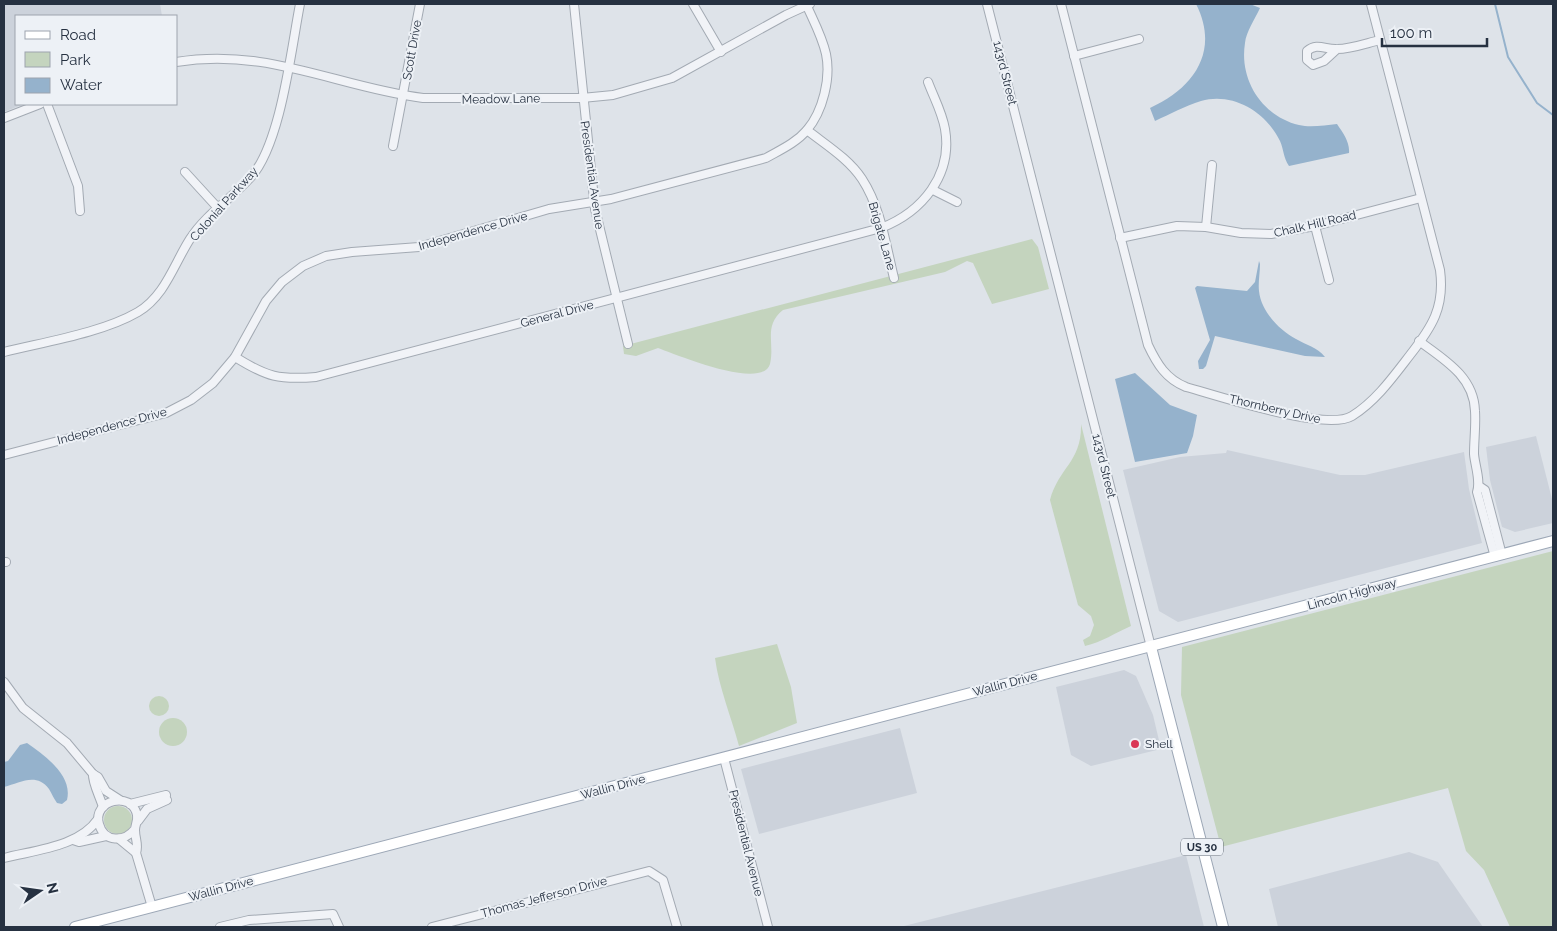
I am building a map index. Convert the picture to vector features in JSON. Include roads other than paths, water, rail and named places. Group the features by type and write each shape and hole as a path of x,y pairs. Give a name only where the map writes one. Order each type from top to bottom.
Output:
{"main road":[{"name":"Lincoln Highway","path":"1151,647 1553,541"},
{"name":"Wallin Drive","path":"74,927 1151,647"},
{"name":"143rd Street","path":"1151,647 1223,927"}],"street":[{"name":"Colonial Parkway","path":"4,352 119,321 139,311 165,285 191,238 218,207 251,177 262,161 275,128 300,4"},
{"name":"Scott Drive","path":"393,146 420,4"},
{"name":"Presidential Avenue","path":"574,4 593,201 628,344"},
{"path":"692,4 721,52"},
{"name":"Meadow Lane","path":"178,62 251,60 288,65 403,96 446,100 582,98 613,95 663,80 721,52 807,4"},
{"name":"Independence Drive","path":"4,455 166,413 191,400 213,383 235,357 266,301 282,282 303,266 326,256 419,247 549,210 611,199 766,158 789,146 807,130 820,105 827,80 826,55 807,4"},
{"name":"143rd Street","path":"988,4 1151,647"},
{"name":"Thornberry Drive","path":"1061,4 1148,345 1164,372 1174,382 1186,387 1311,419 1334,421 1351,417 1381,392 1437,316 1442,286 1371,4"},
{"path":"1074,56 1139,39"},
{"path":"1337,50 1380,40"},
{"name":"General Drive","path":"235,357 272,377 291,379 316,376 881,228 911,214 933,190 942,171 946,151 946,130 941,110 928,82"},
{"path":"4,118 37,105"},
{"path":"47,105 78,186 80,211"},
{"name":"Brigate Lane","path":"807,130 850,165 862,179 871,196 894,278"},
{"path":"1206,227 1212,165"},
{"path":"185,172 218,207"},
{"path":"933,190 957,202"},
{"name":"Chalk Hill Road","path":"1120,238 1177,226 1206,227 1264,234 1315,226 1421,198"},
{"path":"1315,226 1329,280"},
{"path":"1420,341 1458,371 1471,392 1475,411 1475,459 1480,486 1477,492 1498,556"},
{"path":"4,682 23,708 67,743 93,774 98,777 106,791 130,804 135,810 138,847 136,853"},
{"name":"Presidential Avenue","path":"724,758 768,927"},
{"path":"93,774 92,779 99,790 103,807"},
{"path":"74,840 79,842 106,836 119,839 125,838 136,826 147,808 167,798 130,804"},
{"path":"4,858 74,840 92,827 107,803 120,800"},
{"path":"98,819 99,825 106,836"},
{"path":"119,839 136,853 152,907"},
{"name":"Thomas Jefferson Drive","path":"432,927 642,872 656,874 663,880 677,927"},
{"path":"220,927 249,920 332,914 338,927"}],"water":[{"path":"1196,4 1250,4 1260,8 1247,34 1244,57 1250,83 1256,94 1274,114 1299,125 1337,124 1347,141 1349,153 1289,166 1280,141 1266,121 1247,107 1225,99 1201,101 1155,121 1150,108 1166,100 1190,79 1204,52 1203,21"},
{"path":"1259,261 1260,298 1267,313 1283,331 1315,348 1325,357 1305,356 1215,336 1206,366 1203,369 1199,369 1198,361 1210,340 1195,288 1197,286 1247,291 1255,282"},
{"path":"1135,373 1170,405 1197,415 1187,453 1135,462 1115,379"},
{"path":"27,743 49,760 62,774 68,791 67,800 62,804 57,803 49,789 39,781 22,781 4,787 4,762 8,761 20,745"}],"waterway":[{"path":"1495,4 1508,57 1537,103 1553,115"}],"place":[{"name":"Shell","path":"1135,744"}]}
